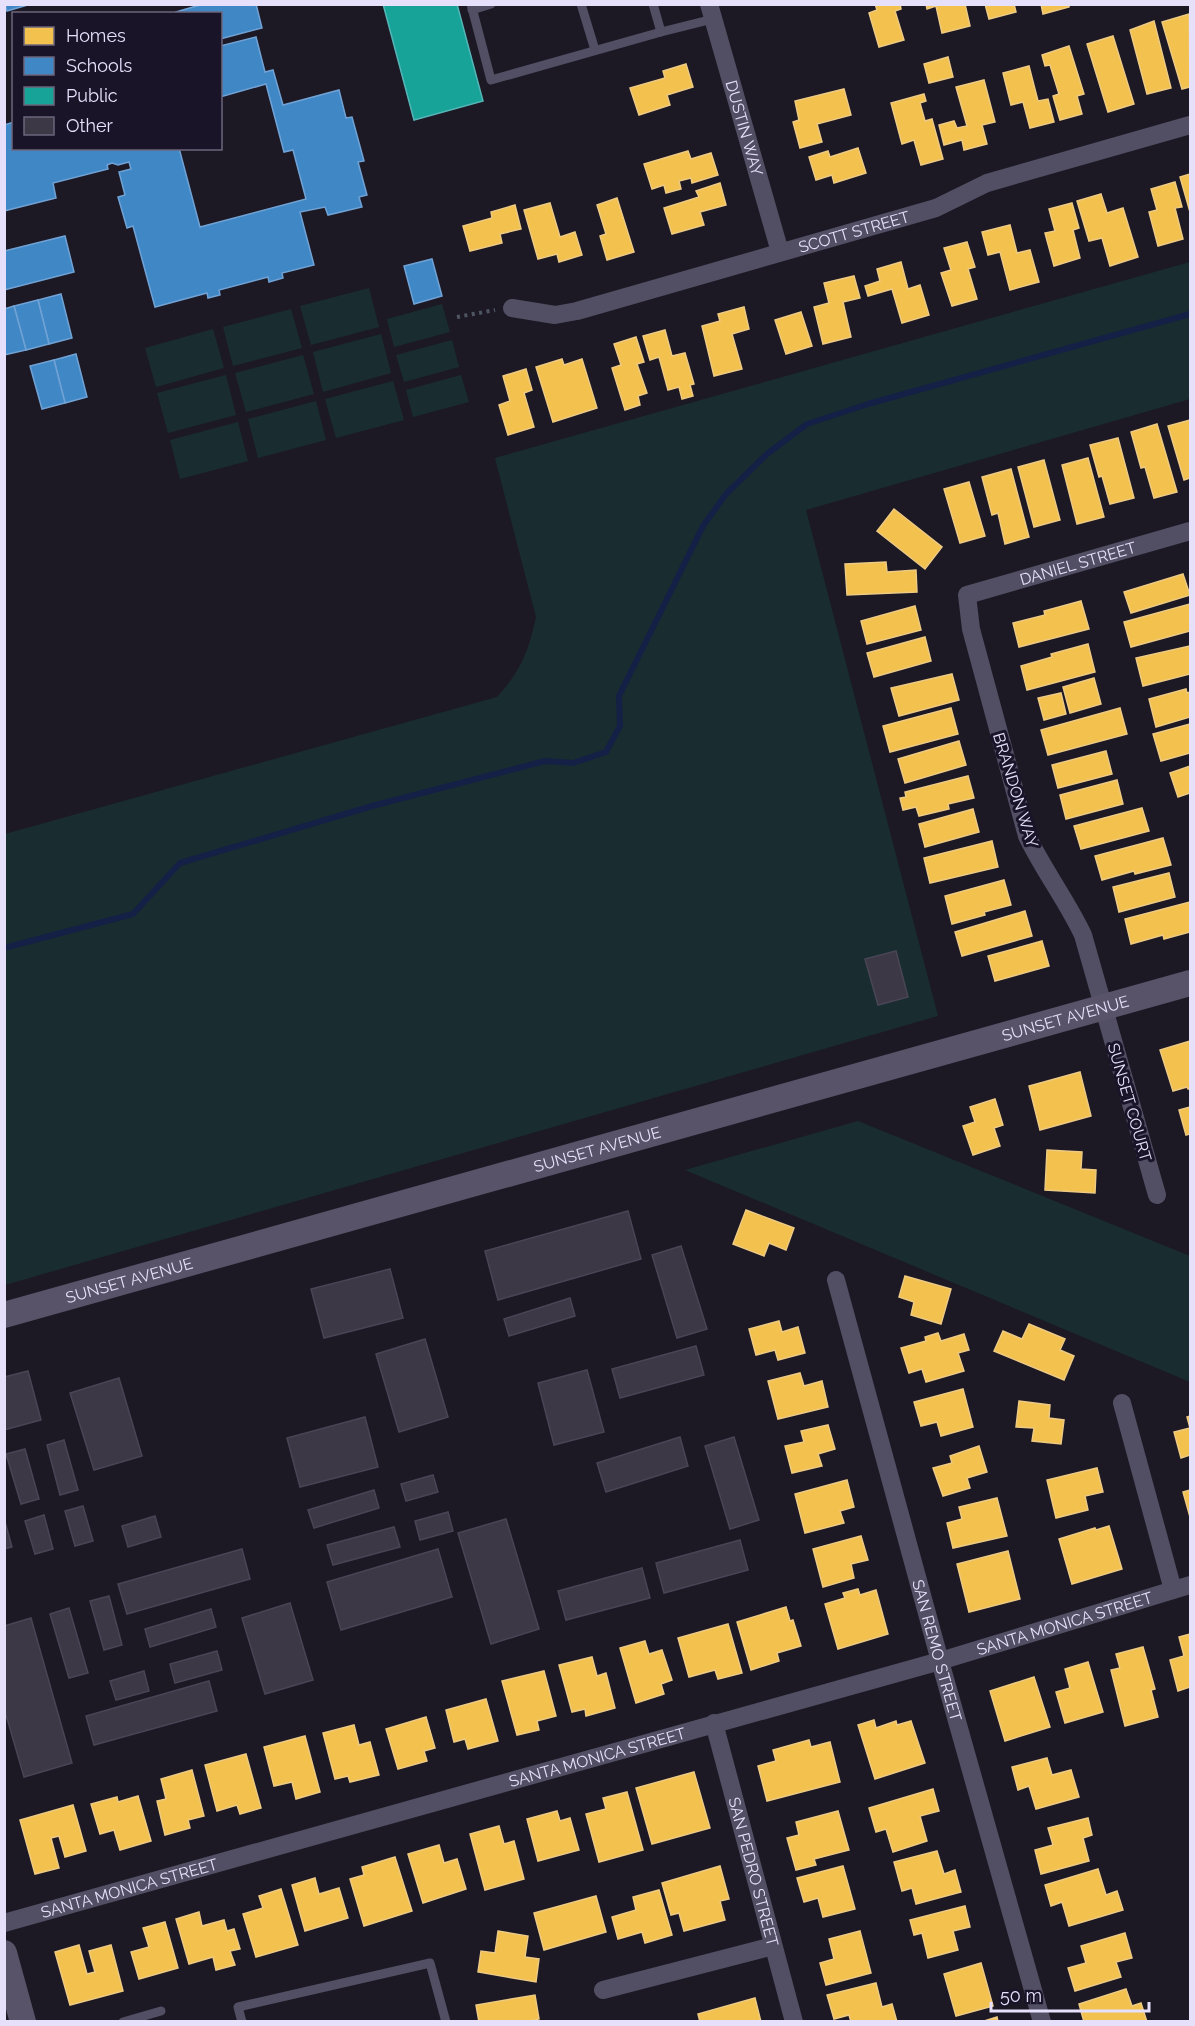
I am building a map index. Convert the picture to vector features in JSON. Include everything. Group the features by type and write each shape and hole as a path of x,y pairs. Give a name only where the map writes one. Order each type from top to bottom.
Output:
{"main road":[{"name":"SUNSET AVENUE","path":"4,1315 1191,982"},
{"path":"4,1953 15,2008"}],"street":[{"name":"DUSTIN WAY","path":"711,12 780,252"},
{"name":"SCOTT STREET","path":"512,308 555,315 577,311 936,208 987,183 1191,125"},
{"name":"DANIEL STREET","path":"967,595 1191,531"},
{"name":"BRANDON WAY","path":"967,595 971,629 1027,836 1041,864 1071,909 1083,935 1103,1008"},
{"name":"SUNSET COURT","path":"1103,1008 1157,1196"},
{"name":"SAN REMO STREET","path":"836,1280 1042,2022"},
{"path":"1122,1403 1173,1590"},
{"name":"SANTA MONICA STREET","path":"4,1923 940,1661 1191,1585"},
{"name":"SAN PEDRO STREET","path":"714,1723 794,2022"},
{"path":"603,1990 773,1946"}],"lane":[{"path":"491,4 472,7 491,80 661,32 711,12"},
{"path":"581,4 595,50"},
{"path":"652,4 661,32"},
{"path":"242,2022 238,2007 430,1963 446,2022"},
{"path":"123,2022 161,2011"}],"path":[{"path":"457,317 512,308"}],"green space":[{"path":"1190,262 1190,399 806,510 938,1016 5,1285 5,834 497,697 523,660 536,617 495,458"},
{"path":"369,288 379,327 311,345 300,306"},
{"path":"442,304 450,332 394,347 387,319"},
{"path":"291,309 302,348 233,366 223,327"},
{"path":"213,329 224,368 156,387 145,348"},
{"path":"381,334 391,373 323,392 313,352"},
{"path":"452,340 459,367 404,382 396,355"},
{"path":"303,355 314,394 246,412 235,373"},
{"path":"226,375 236,415 168,433 157,393"},
{"path":"461,375 469,402 413,417 406,390"},
{"path":"393,381 404,420 336,438 325,399"},
{"path":"316,401 326,440 258,458 248,419"},
{"path":"238,422 248,461 180,479 170,440"},
{"path":"858,1121 1190,1256 1190,1382 685,1170"}],"building: Homes":[{"path":"875,4 900,4 901,9 895,11 904,40 879,47 869,13 877,10"},
{"path":"926,4 965,4 970,26 942,33 936,6 927,9"},
{"path":"985,4 1014,4 1016,12 989,19"},
{"path":"1041,4 1069,4 1069,7 1043,14"},
{"path":"1189,14 1190,87 1182,89 1162,22"},
{"path":"1154,21 1171,88 1147,94 1130,30"},
{"path":"1113,36 1134,104 1108,112 1087,44"},
{"path":"1069,46 1084,94 1077,96 1082,114 1060,120 1053,96 1059,94 1050,65 1045,66 1042,55"},
{"path":"948,57 953,77 929,83 924,64"},
{"path":"686,64 693,87 667,95 670,105 639,115 630,88 665,78 663,71"},
{"path":"1029,66 1038,101 1048,99 1054,122 1030,128 1023,102 1011,105 1003,73"},
{"path":"984,80 995,122 982,125 987,144 964,150 962,140 944,145 939,125 954,121 957,128 967,126 956,87"},
{"path":"844,89 851,115 817,124 822,142 800,148 793,122 799,120 795,101"},
{"path":"924,94 926,101 920,103 925,121 932,119 943,159 921,165 914,140 902,144 891,103"},
{"path":"858,148 866,173 834,183 832,175 816,180 809,157 828,151 830,157"},
{"path":"688,151 691,159 711,153 718,175 692,183 691,178 679,181 681,189 666,193 664,185 652,189 644,164"},
{"path":"1190,174 1190,212 1180,177"},
{"path":"1175,182 1182,207 1175,208 1183,239 1158,246 1149,212 1157,210 1151,189"},
{"path":"720,183 726,205 700,212 704,225 672,234 664,208 699,197 696,191"},
{"path":"1101,194 1107,213 1123,208 1138,257 1110,266 1102,238 1089,241 1077,201"},
{"path":"617,198 634,252 607,260 600,236 606,234 597,205"},
{"path":"550,203 560,237 575,232 582,255 559,262 557,254 538,259 524,210"},
{"path":"1072,203 1079,228 1073,230 1080,258 1054,266 1045,233 1055,231 1049,209"},
{"path":"515,205 521,229 500,234 502,243 470,251 463,226 492,218 491,212"},
{"path":"1010,225 1017,253 1030,250 1039,282 1010,290 1000,252 988,255 982,232"},
{"path":"967,242 975,267 968,269 977,299 952,306 941,273 951,270 944,248"},
{"path":"901,262 908,289 920,285 929,315 902,323 892,289 868,296 865,286 880,281 877,269"},
{"path":"854,276 860,298 843,302 851,337 823,344 814,307 829,303 824,283"},
{"path":"744,307 749,329 732,334 742,369 714,376 702,326 720,321 718,314"},
{"path":"801,312 812,346 786,354 775,320"},
{"path":"665,330 672,356 685,353 694,384 690,385 693,396 682,399 679,387 668,390 659,357 650,360 643,336"},
{"path":"636,337 644,362 637,364 647,393 638,396 640,405 625,410 612,368 621,365 614,344"},
{"path":"562,359 564,365 582,359 597,408 553,422 536,367"},
{"path":"526,369 532,390 524,393 534,427 508,435 499,405 510,401 503,376"},
{"path":"1190,420 1190,478 1184,480 1168,426"},
{"path":"1157,424 1177,492 1154,498 1145,467 1141,468 1131,432"},
{"path":"1118,438 1134,498 1110,504 1090,445"},
{"path":"1088,458 1104,517 1077,524 1062,465"},
{"path":"1044,460 1060,520 1034,527 1018,467"},
{"path":"1011,469 1029,537 1005,544 998,513 992,515 982,477"},
{"path":"969,482 985,536 960,543 944,489"},
{"path":"894,509 942,547 925,569 877,531"},
{"path":"886,562 887,572 916,570 917,592 847,595 845,564"},
{"path":"1183,574 1190,595 1131,613 1124,592"},
{"path":"1081,601 1089,629 1019,647 1013,623 1045,615 1044,611"},
{"path":"1190,604 1190,631 1131,647 1124,622"},
{"path":"915,606 921,630 867,644 861,621"},
{"path":"925,637 931,661 874,677 867,653"},
{"path":"1088,644 1095,672 1027,690 1021,666 1052,657 1051,654"},
{"path":"1190,646 1190,674 1143,686 1136,658"},
{"path":"952,674 959,700 899,716 891,688"},
{"path":"1094,678 1101,704 1070,713 1063,687"},
{"path":"1186,689 1187,693 1190,692 1190,717 1156,727 1149,699"},
{"path":"1061,693 1066,714 1044,720 1038,698"},
{"path":"951,708 958,734 890,752 883,726"},
{"path":"1120,708 1127,734 1048,755 1041,730"},
{"path":"1190,724 1190,753 1161,761 1153,734"},
{"path":"959,741 966,765 905,783 898,759"},
{"path":"1106,751 1112,774 1058,788 1052,765"},
{"path":"1190,766 1190,793 1178,797 1170,773"},
{"path":"968,776 974,798 948,804 949,809 919,816 916,807 903,810 900,798 906,797 905,792"},
{"path":"1117,780 1123,804 1066,819 1060,795"},
{"path":"1142,808 1149,831 1081,849 1074,826"},
{"path":"973,809 979,832 925,847 919,824"},
{"path":"1163,838 1171,865 1135,874 1134,871 1102,880 1095,856"},
{"path":"992,841 998,867 930,883 924,858"},
{"path":"1169,873 1175,897 1119,912 1113,887"},
{"path":"1004,880 1011,905 952,924 945,896"},
{"path":"1190,902 1190,932 1164,939 1163,935 1131,944 1125,919"},
{"path":"1025,911 1032,936 962,956 955,932"},
{"path":"1042,941 1049,966 995,981 988,956"},
{"path":"1190,1041 1190,1089 1187,1087 1173,1091 1160,1050"},
{"path":"1080,1072 1091,1116 1040,1130 1029,1086"},
{"path":"995,1099 1003,1125 994,1128 1000,1146 973,1155 963,1126 975,1122 970,1107"},
{"path":"1190,1107 1190,1134 1186,1135 1179,1110"},
{"path":"1047,1150 1082,1152 1081,1169 1096,1170 1095,1193 1045,1190"},
{"path":"746,1210 794,1228 786,1250 769,1243 764,1256 733,1244"},
{"path":"905,1276 951,1289 941,1324 911,1315 914,1302 899,1297"},
{"path":"779,1321 782,1332 798,1327 805,1353 778,1360 775,1350 756,1355 749,1329"},
{"path":"1029,1324 1065,1339 1060,1350 1074,1356 1064,1380 994,1351 1003,1331 1022,1339"},
{"path":"938,1333 941,1341 964,1334 969,1350 958,1353 964,1371 926,1382 922,1369 909,1373 901,1348 926,1341 925,1337"},
{"path":"800,1373 804,1386 822,1381 828,1407 778,1419 768,1381"},
{"path":"963,1389 973,1427 941,1436 937,1422 921,1426 914,1402"},
{"path":"1019,1401 1050,1405 1049,1418 1064,1420 1061,1444 1032,1441 1034,1428 1016,1427"},
{"path":"828,1425 835,1449 818,1454 822,1466 792,1473 785,1446 804,1442 801,1431"},
{"path":"1190,1428 1190,1455 1181,1458 1174,1432"},
{"path":"979,1446 987,1472 967,1478 970,1488 943,1496 933,1468 952,1463 950,1456"},
{"path":"1097,1468 1103,1492 1085,1496 1088,1510 1056,1518 1047,1480"},
{"path":"847,1480 854,1507 840,1511 844,1523 805,1533 795,1494"},
{"path":"1190,1490 1190,1517 1183,1492"},
{"path":"997,1498 1007,1536 953,1548 947,1523 962,1519 959,1507"},
{"path":"1109,1526 1122,1569 1072,1584 1059,1539"},
{"path":"861,1536 868,1560 851,1564 854,1578 823,1587 813,1549"},
{"path":"1008,1551 1020,1599 969,1612 957,1564"},
{"path":"858,1589 860,1595 876,1590 888,1634 838,1649 825,1604 845,1598 843,1593"},
{"path":"786,1607 790,1621 793,1620 801,1646 777,1653 779,1661 751,1670 737,1622"},
{"path":"728,1624 742,1673 718,1679 715,1670 689,1677 678,1638"},
{"path":"1190,1634 1190,1687 1178,1691 1170,1660 1184,1656 1179,1637"},
{"path":"645,1641 649,1654 662,1650 672,1680 661,1684 664,1694 636,1703 620,1648"},
{"path":"1143,1647 1155,1689 1151,1690 1158,1717 1125,1726 1111,1670 1120,1668 1116,1654"},
{"path":"592,1657 597,1676 606,1673 615,1708 586,1716 585,1709 572,1712 559,1665"},
{"path":"1088,1662 1103,1712 1065,1723 1056,1692 1070,1688 1065,1669"},
{"path":"544,1671 556,1716 537,1721 539,1730 517,1735 502,1681"},
{"path":"1034,1677 1050,1727 1005,1741 990,1691"},
{"path":"486,1699 498,1741 468,1749 465,1739 454,1742 446,1710"},
{"path":"426,1717 435,1748 424,1751 427,1761 398,1769 386,1729"},
{"path":"874,1720 876,1728 896,1721 897,1725 911,1721 925,1763 875,1779 858,1725"},
{"path":"354,1725 359,1745 370,1742 379,1775 350,1782 348,1776 335,1779 323,1733"},
{"path":"305,1736 320,1792 296,1799 292,1782 274,1786 264,1747"},
{"path":"809,1740 811,1747 830,1742 840,1782 767,1801 758,1766 776,1761 773,1750"},
{"path":"246,1754 261,1808 240,1814 237,1805 217,1811 205,1765"},
{"path":"1047,1758 1052,1775 1071,1770 1079,1797 1036,1809 1029,1786 1018,1790 1012,1767"},
{"path":"192,1770 204,1816 188,1820 190,1828 165,1835 157,1801 166,1799 161,1779"},
{"path":"694,1772 710,1828 652,1844 636,1788"},
{"path":"933,1789 939,1811 920,1816 927,1841 893,1852 886,1829 876,1832 869,1808"},
{"path":"627,1792 643,1850 599,1862 586,1814 606,1809 603,1798"},
{"path":"138,1796 151,1841 120,1850 114,1830 100,1834 91,1804 117,1797 118,1802"},
{"path":"73,1805 86,1851 65,1857 59,1836 51,1838 59,1868 35,1874 20,1820"},
{"path":"557,1811 560,1821 570,1818 579,1850 538,1861 527,1819"},
{"path":"838,1811 849,1850 814,1859 816,1865 796,1870 787,1838 799,1835 796,1822"},
{"path":"1088,1818 1092,1835 1083,1838 1089,1861 1041,1874 1035,1850 1053,1845 1048,1828"},
{"path":"499,1826 504,1844 514,1841 524,1879 485,1890 470,1834"},
{"path":"439,1845 444,1863 457,1859 466,1889 423,1903 408,1854"},
{"path":"937,1851 944,1874 955,1870 961,1892 916,1904 912,1888 902,1891 894,1862"},
{"path":"395,1857 412,1911 364,1926 350,1879 364,1875 362,1867"},
{"path":"720,1866 729,1899 720,1901 725,1920 684,1931 679,1913 671,1915 662,1883"},
{"path":"843,1866 855,1909 823,1917 818,1898 804,1902 797,1878"},
{"path":"1098,1869 1106,1895 1117,1891 1123,1910 1069,1926 1062,1902 1051,1906 1045,1885"},
{"path":"315,1878 319,1894 339,1888 348,1918 305,1931 292,1885"},
{"path":"281,1889 298,1945 256,1957 243,1914 263,1908 259,1896"},
{"path":"659,1890 672,1935 645,1943 642,1932 618,1939 612,1917 636,1910 633,1897"},
{"path":"596,1896 606,1932 544,1950 534,1913"},
{"path":"965,1906 970,1927 953,1931 958,1950 928,1958 922,1933 914,1935 910,1920"},
{"path":"199,1912 202,1926 224,1920 227,1931 234,1929 240,1949 230,1951 235,1965 216,1970 213,1957 189,1964 176,1919"},
{"path":"165,1922 178,1968 139,1979 131,1952 149,1947 143,1928"},
{"path":"498,1931 528,1936 525,1957 539,1959 536,1982 478,1972 481,1951 495,1953"},
{"path":"860,1931 871,1973 826,1985 820,1963 834,1959 829,1939"},
{"path":"1125,1933 1132,1958 1116,1962 1121,1977 1075,1991 1068,1968 1086,1963 1081,1946"},
{"path":"79,1945 87,1974 95,1972 89,1951 111,1945 123,1991 70,2005 55,1952"},
{"path":"981,1963 993,2006 956,2016 944,1974"},
{"path":"876,1983 882,2007 892,2004 897,2022 851,2022 849,2015 834,2019 827,1995"},
{"path":"1126,1989 1132,2006 1141,2003 1147,2022 1084,2022 1079,2004"},
{"path":"535,1995 539,2019 526,2022 479,2022 476,2005"},
{"path":"755,1998 761,2022 700,2022 698,2014"},
{"path":"997,2017 998,2022 981,2022"}],"building: Schools":[{"path":"5,4 31,4 7,11"},
{"path":"203,4 256,4 262,28 222,38 222,12 176,12"},
{"path":"256,37 265,72 273,70 283,105 339,90 346,118 352,117 364,161 358,162 367,195 359,197 362,207 328,215 325,207 300,212 314,265 282,273 283,278 269,282 268,277 219,290 220,295 208,298 207,293 155,307 133,226 127,228 118,197 125,195 119,172 131,169 129,162 118,165 112,163 107,165 108,169 53,183 56,198 4,211 4,125 12,123 12,150 180,150 200,227 306,199 293,150 284,152 266,84 222,96 222,46"},
{"path":"65,236 74,272 4,290 4,251"},
{"path":"432,259 442,296 414,304 404,266"},
{"path":"61,294 72,338 49,344 38,300"},
{"path":"38,300 49,344 26,350 14,306"},
{"path":"14,306 26,350 4,355 4,309"},
{"path":"76,354 87,397 65,403 54,360"},
{"path":"54,360 65,403 42,409 30,366"}],"building: Public":[{"path":"383,4 457,4 483,101 414,120"}],"building: Other":[{"path":"896,951 908,997 878,1005 865,959"},
{"path":"628,1211 641,1259 498,1300 485,1251"},
{"path":"681,1246 707,1329 677,1338 652,1255"},
{"path":"390,1269 403,1318 324,1338 311,1289"},
{"path":"570,1298 575,1316 509,1336 504,1319"},
{"path":"425,1339 448,1417 399,1432 376,1354"},
{"path":"696,1346 704,1375 620,1398 612,1369"},
{"path":"587,1370 604,1432 554,1445 538,1383"},
{"path":"28,1371 41,1420 4,1430 4,1377"},
{"path":"119,1378 142,1456 94,1470 70,1393"},
{"path":"365,1417 378,1467 300,1487 287,1438"},
{"path":"680,1437 688,1466 606,1492 597,1463"},
{"path":"734,1437 759,1520 730,1529 705,1446"},
{"path":"64,1440 78,1490 60,1495 47,1445"},
{"path":"25,1449 39,1499 21,1504 6,1454"},
{"path":"433,1475 438,1492 406,1501 401,1484"},
{"path":"374,1490 379,1508 314,1528 308,1510"},
{"path":"83,1506 93,1541 75,1546 65,1511"},
{"path":"448,1512 453,1531 420,1540 415,1521"},
{"path":"44,1515 53,1549 35,1554 25,1521"},
{"path":"155,1516 161,1537 128,1547 122,1526"},
{"path":"4,1518 12,1547 4,1549"},
{"path":"506,1519 539,1629 491,1644 458,1533"},
{"path":"394,1527 400,1547 333,1565 327,1545"},
{"path":"740,1540 748,1570 664,1593 656,1563"},
{"path":"242,1549 250,1579 127,1614 118,1584"},
{"path":"438,1549 452,1597 341,1630 327,1582"},
{"path":"642,1568 650,1598 566,1620 558,1591"},
{"path":"109,1596 122,1645 104,1650 90,1601"},
{"path":"290,1603 313,1680 265,1694 242,1618"},
{"path":"69,1608 88,1673 69,1678 50,1614"},
{"path":"211,1609 216,1627 150,1647 145,1629"},
{"path":"31,1618 72,1763 24,1777 4,1708 4,1626"},
{"path":"217,1651 222,1670 175,1683 170,1664"},
{"path":"144,1671 149,1691 116,1700 110,1681"},
{"path":"209,1681 217,1711 94,1745 86,1716"}],"waterway":[{"path":"4,948 133,914 180,863 372,806 545,761 573,763 606,752 620,726 619,696 703,526 726,494 767,454 807,424 868,404 1190,314"}]}
